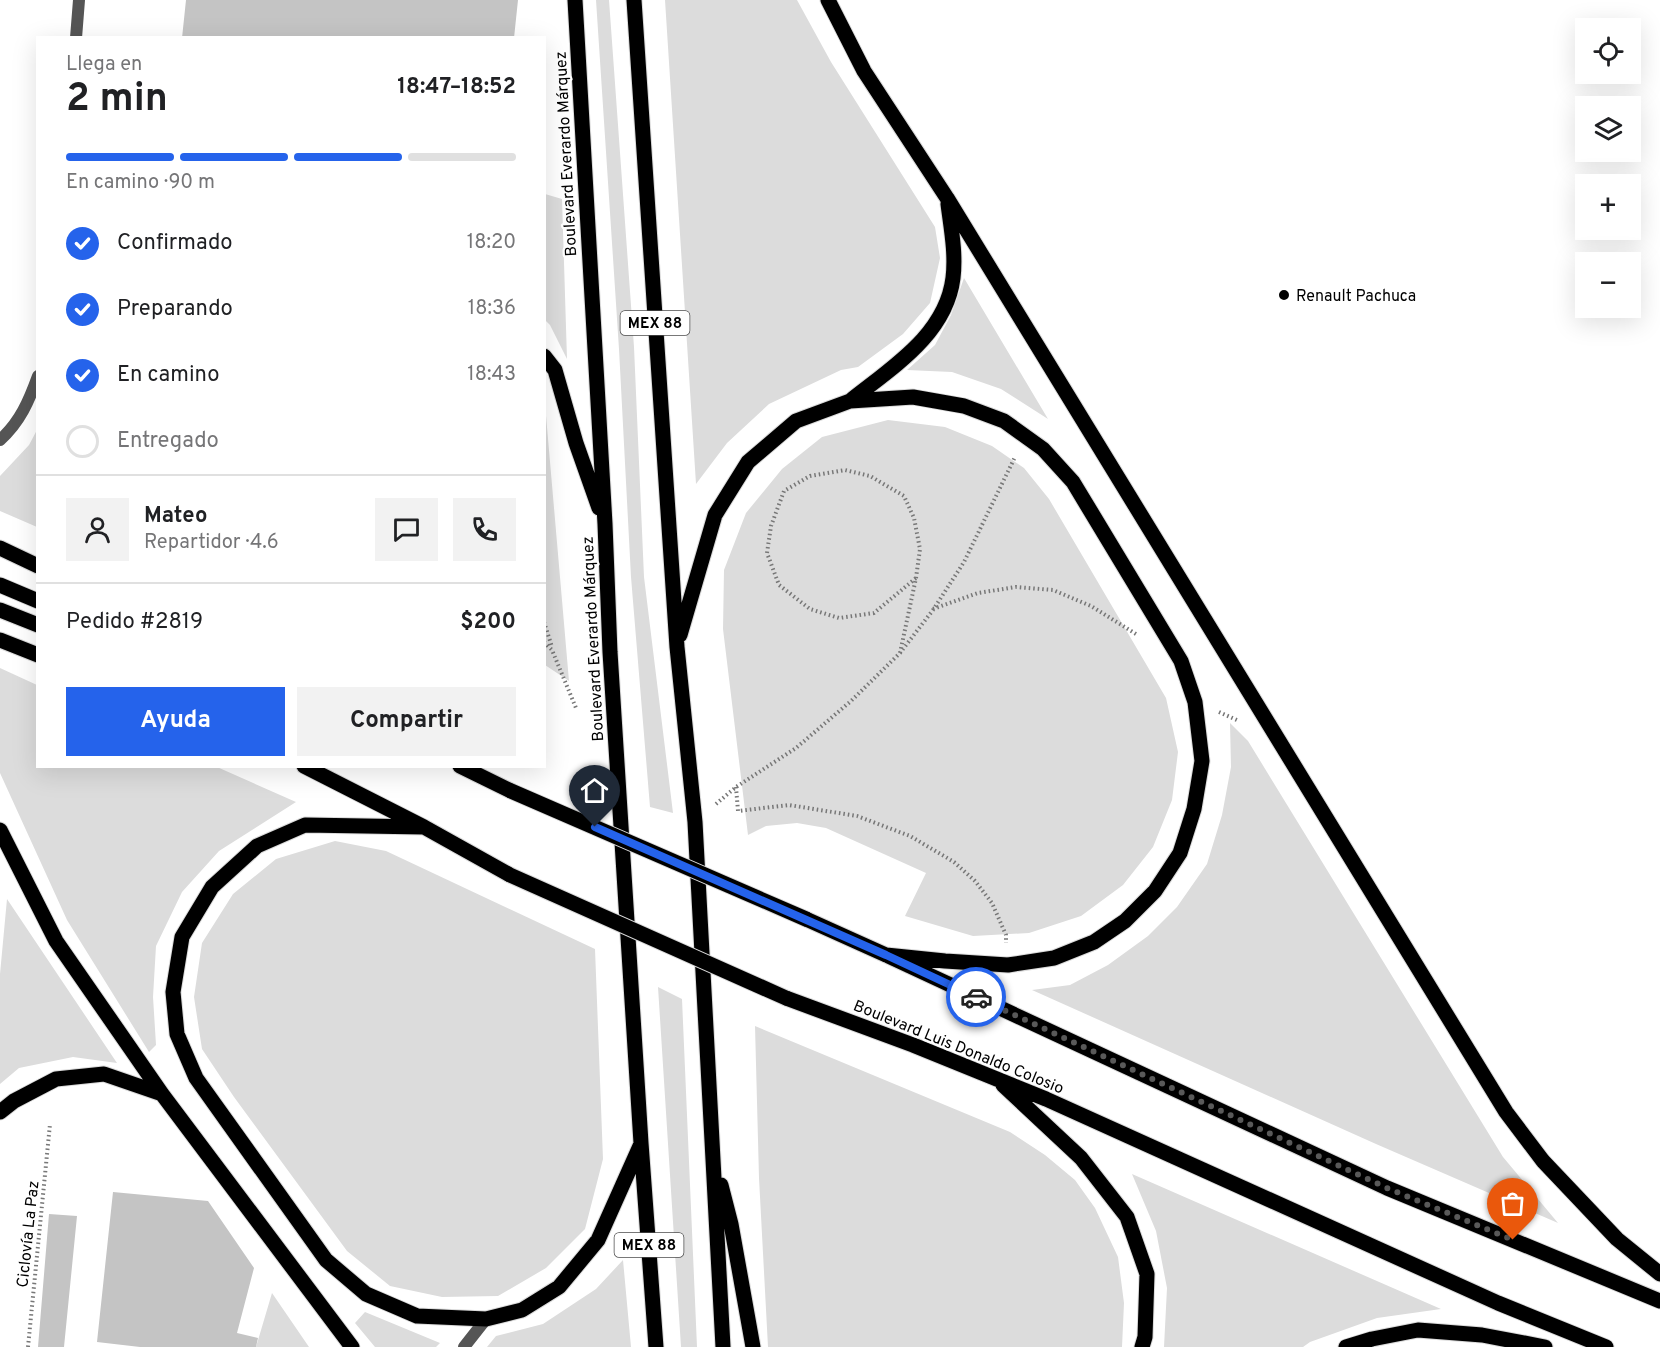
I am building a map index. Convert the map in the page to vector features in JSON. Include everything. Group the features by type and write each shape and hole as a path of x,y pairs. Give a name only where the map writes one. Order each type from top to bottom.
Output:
{"main road":[{"name":"Boulevard Everardo Márquez","path":"575,0 605,525 610,652 656,1347"},
{"name":"MEX 88","path":"634,0 677,646 695,822 723,1347"},
{"path":"828,0 864,71 947,198 1506,1112 1543,1161 1617,1239 1660,1274"},
{"path":"850,401 922,342 948,301 953,277 953,242 947,198"},
{"path":"546,359 555,370 576,443 605,525"},
{"path":"677,646 715,515 748,462 796,421 850,401 913,397 964,405 1004,421 1043,449 1073,482 1181,661 1195,702 1203,761 1194,809 1180,853 1155,891 1125,921 1094,942 1054,958 1008,965 886,955"},
{"path":"0,548 36,565"},
{"path":"0,585 36,600"},
{"path":"0,610 36,624"},
{"path":"0,640 36,654"},
{"name":"Boulevard Luis Donaldo Colosio","path":"308,768 424,827 510,875 786,998 903,1041 1067,1108 1498,1303 1606,1347"},
{"path":"464,768 511,791 886,955 1387,1188 1660,1301"},
{"path":"424,827 305,825 257,846 212,886 182,937 173,992 177,1034 196,1078 326,1260 366,1294 417,1316 486,1319 522,1310 559,1287 598,1240 641,1143"},
{"path":"0,830 56,941 162,1094 352,1347"},
{"path":"0,1112 14,1101 56,1079 104,1074 162,1094"},
{"path":"996,1078 1081,1158 1127,1217 1147,1274 1145,1337 1142,1347"},
{"path":"712,1143 731,1224 753,1347"},
{"path":"1346,1347 1372,1339 1418,1330 1482,1335 1545,1347"}],"street":[{"path":"76,36 80,0"},
{"path":"0,440 13,428 28,403 36,381"},
{"path":"464,1347 486,1319"}],"path":[{"path":"695,822 736,787 795,748 851,701 900,653 933,610 964,562 1015,456"},
{"path":"900,653 916,578 920,549 914,518 904,496 870,476 845,470 810,476 784,491 771,525 767,553 779,585 810,609 839,618 873,613 916,578"},
{"path":"933,610 978,593 1016,586 1053,590 1090,606 1140,636"},
{"path":"546,629 552,650 576,708"},
{"path":"546,644 552,650"},
{"path":"1195,702 1242,722"},
{"path":"736,787 738,811 789,805 857,816 910,836 954,862 975,881 992,903 1006,935 1008,965"},
{"name":"Ciclovía La Paz","path":"28,1347 50,1124"}],"shaded area":[{"path":"596,0 609,0 634,347 644,577 673,813 650,807 631,577 619,349"},
{"path":"665,0 797,0 831,62 935,227 940,258 930,303 903,334 858,367 841,370 769,404 727,443 696,484"},
{"path":"546,194 562,199 567,359 546,321"},
{"path":"964,278 1048,419 1001,389 952,372 907,370 935,345 951,315"},
{"path":"546,416 569,681 546,666"},
{"path":"888,420 945,427 992,446 1024,468 1049,499 1166,698 1178,752 1172,800 1153,847 1123,885 1081,916 1029,933 973,936 905,916 926,873 826,828 797,823 766,826 748,835 723,629 724,570 746,513 782,469 822,437"},
{"path":"36,432 36,527 0,511 0,476 29,445"},
{"path":"0,668 36,685 36,768 219,768 296,802 219,851 182,892 156,946 153,997 156,1045 149,1052 67,920 0,773"},
{"path":"1230,723 1248,741 1503,1157 1558,1223 1032,990 1070,985 1108,965 1148,936 1177,907 1207,864 1222,815 1231,767"},
{"path":"335,841 386,851 595,949 603,1159 585,1229 546,1268 498,1296 442,1297 390,1286 347,1251 234,1097 202,1049 194,997 202,943 233,894 276,859"},
{"path":"7,899 117,1063 73,1057 19,1068 0,1084 0,974"},
{"path":"658,987 682,999 697,1347 681,1347"},
{"path":"755,1026 1010,1132 1045,1155 1075,1180 1095,1208 1118,1257 1124,1303 1122,1347 768,1347 759,1178"},
{"path":"1132,1174 1441,1309 1377,1318 1310,1342 1303,1347 1164,1347 1167,1288 1156,1231"},
{"path":"623,1260 631,1347 487,1347 496,1336 543,1324 596,1289"},
{"path":"272,1293 309,1347 256,1347"},
{"path":"365,1312 440,1343 436,1347 375,1347 355,1323"}],"building":[{"path":"186,0 518,0 514,36 182,36"},
{"path":"113,1192 208,1201 254,1268 237,1333 258,1338 256,1347 140,1347 97,1342"},
{"path":"49,1214 77,1216 64,1347 38,1347"}],"way so far":[{"path":"976,997 1387,1188 1513,1240"}],"place":[{"name":"Renault Pachuca","path":"1284,295"}],"route":[{"path":"595,827 976,997"}]}
